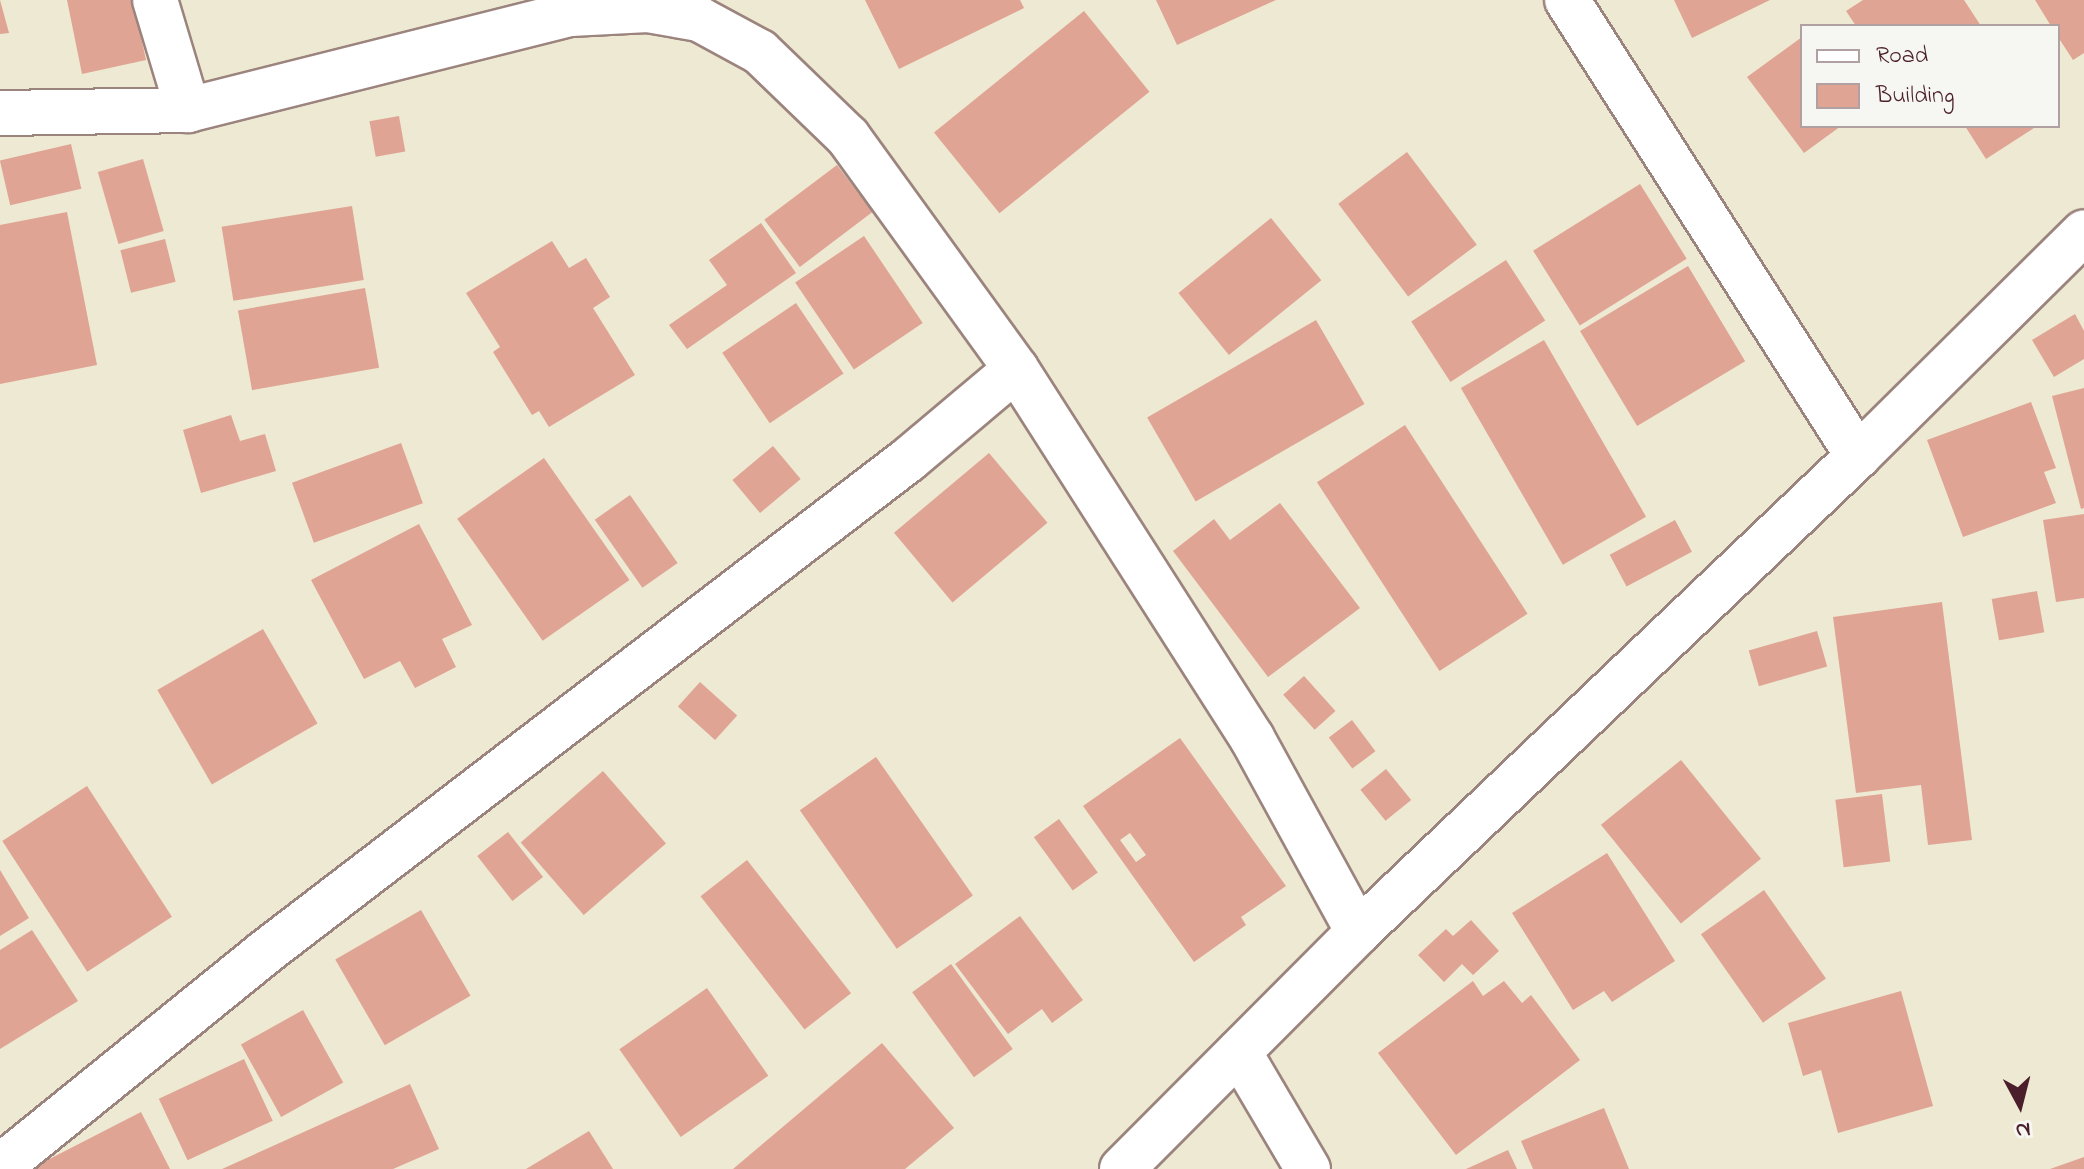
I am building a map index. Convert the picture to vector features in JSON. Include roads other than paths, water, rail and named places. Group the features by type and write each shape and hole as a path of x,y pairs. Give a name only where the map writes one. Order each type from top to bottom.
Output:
{"street":[{"path":"155,0 188,110"},
{"path":"1567,0 1858,456"},
{"path":"0,113 188,110 570,7 648,10 699,19 760,52 848,137 1016,369 1252,738 1358,932"},
{"path":"1122,1169 1358,932 1858,456 2079,252"},
{"path":"0,1167 276,944 908,460 1016,369"},
{"path":"1239,1052 1308,1169"}]}
